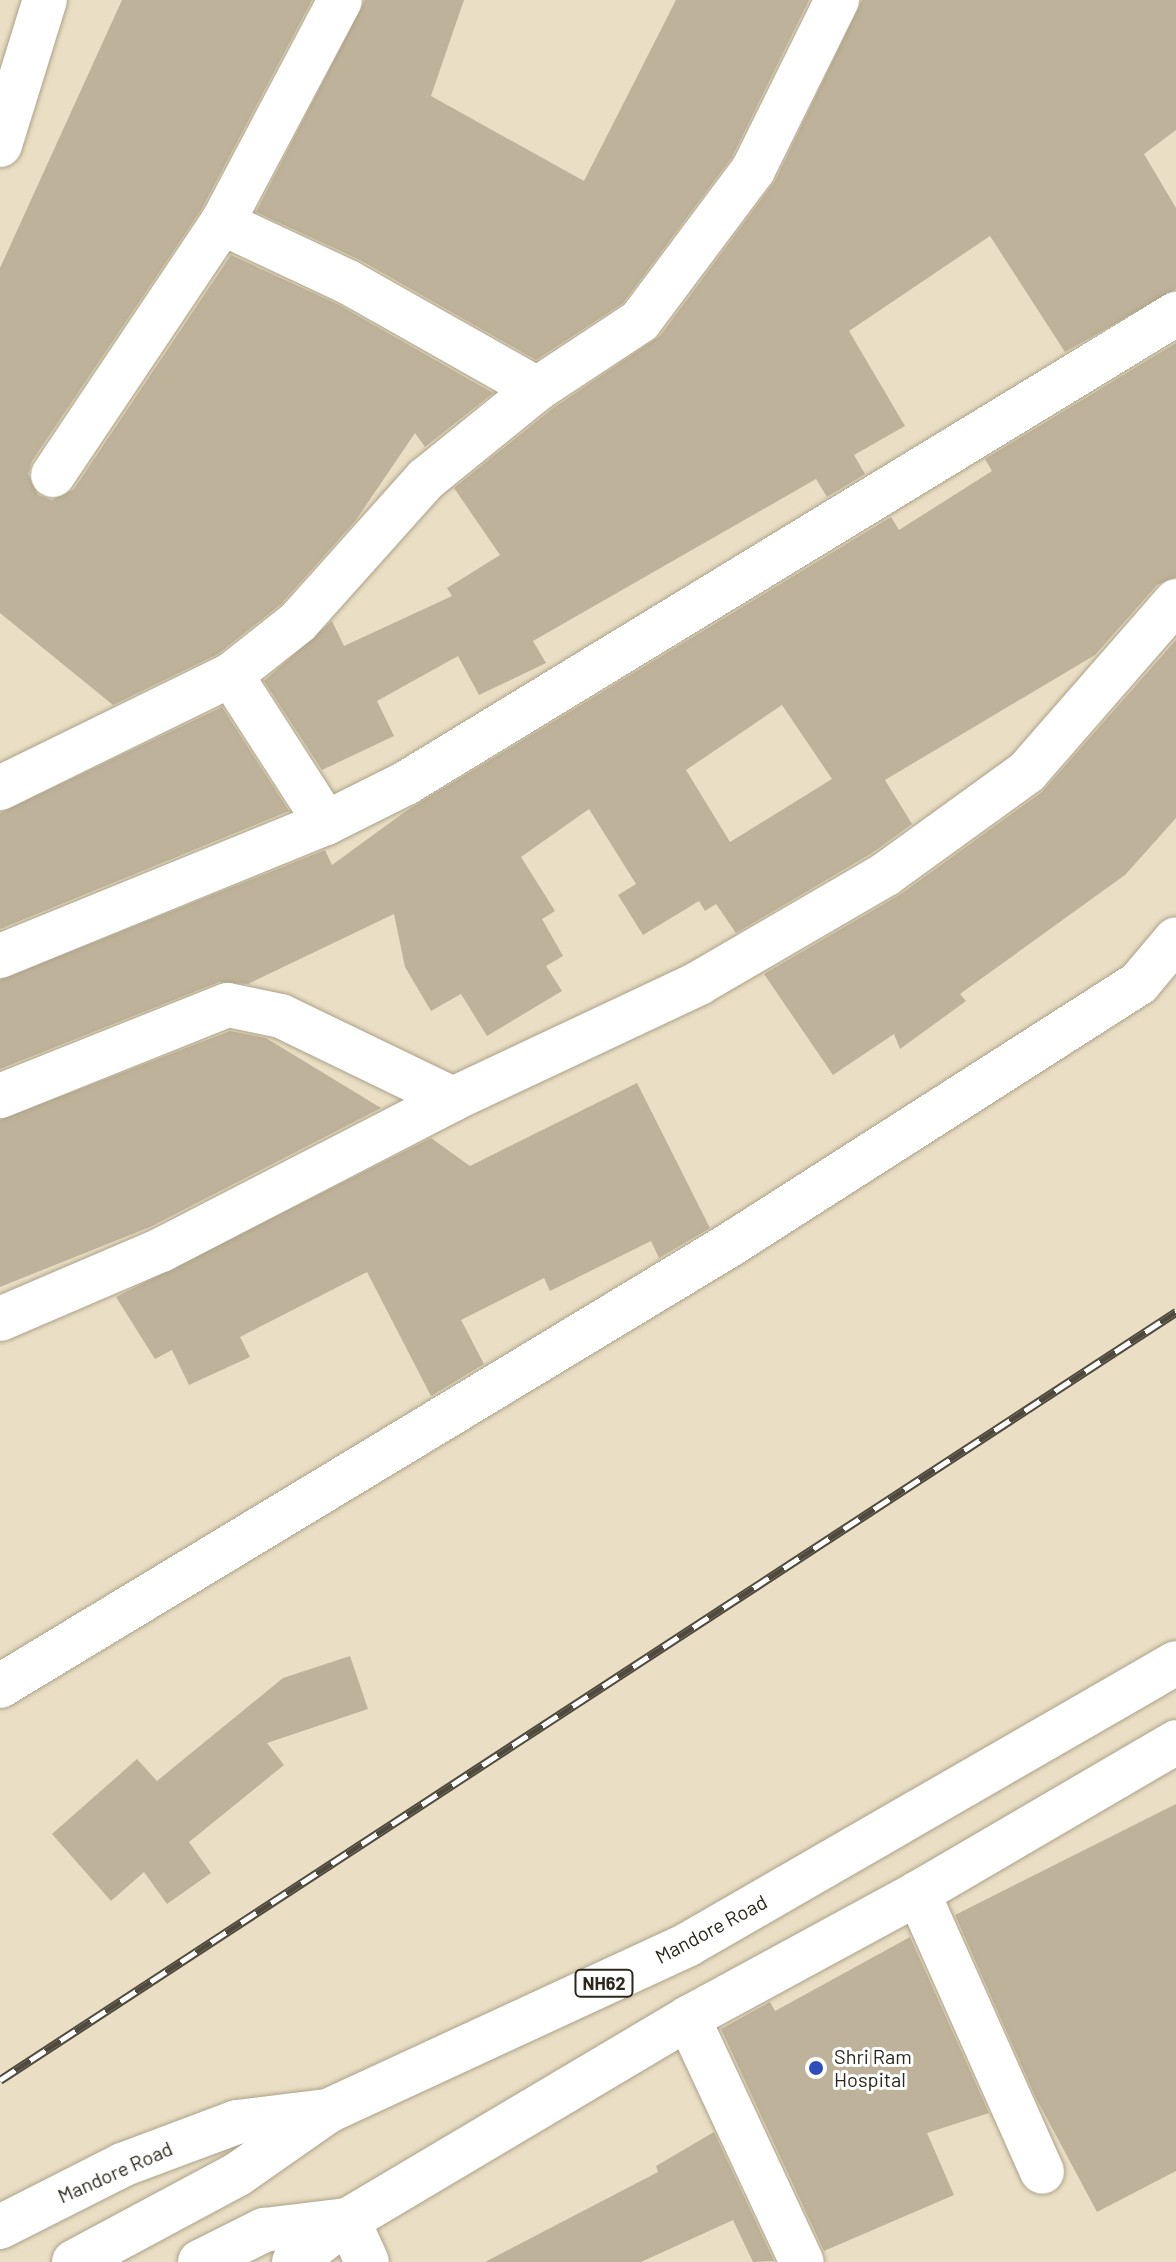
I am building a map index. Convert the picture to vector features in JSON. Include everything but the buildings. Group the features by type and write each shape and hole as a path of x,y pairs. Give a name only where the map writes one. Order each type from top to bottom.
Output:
{"main road":[{"path":"0,145 45,0"},
{"path":"53,475 222,223 340,0"},
{"path":"0,788 231,675 298,622 426,479 537,389 640,321 682,271 753,170 837,0"},
{"path":"222,223 348,282 537,389"},
{"path":"0,956 326,823 406,783 1176,314"},
{"path":"0,1319 161,1250 453,1099 699,983 886,874 1027,772 1176,601"},
{"path":"231,675 326,823"},
{"path":"0,1686 728,1246 1139,983 1176,939"},
{"path":"0,1096 228,1005 281,1016 453,1099"},
{"name":"Mandore Road","path":"0,2227 122,2165 237,2122 328,2111 687,1945 1176,1663"},
{"path":"294,2262 348,2220 688,2018 918,1893 1176,1742"},
{"path":"918,1893 1042,2172"},
{"path":"688,2018 802,2262"},
{"path":"74,2262 238,2174 328,2111"},
{"path":"200,2262 264,2230 348,2220"},
{"path":"348,2220 367,2262"}],"railway":[{"path":"0,2080 1176,1312"}],"place":[{"name":"Shri Ram Hospital","path":"816,2068"}]}
